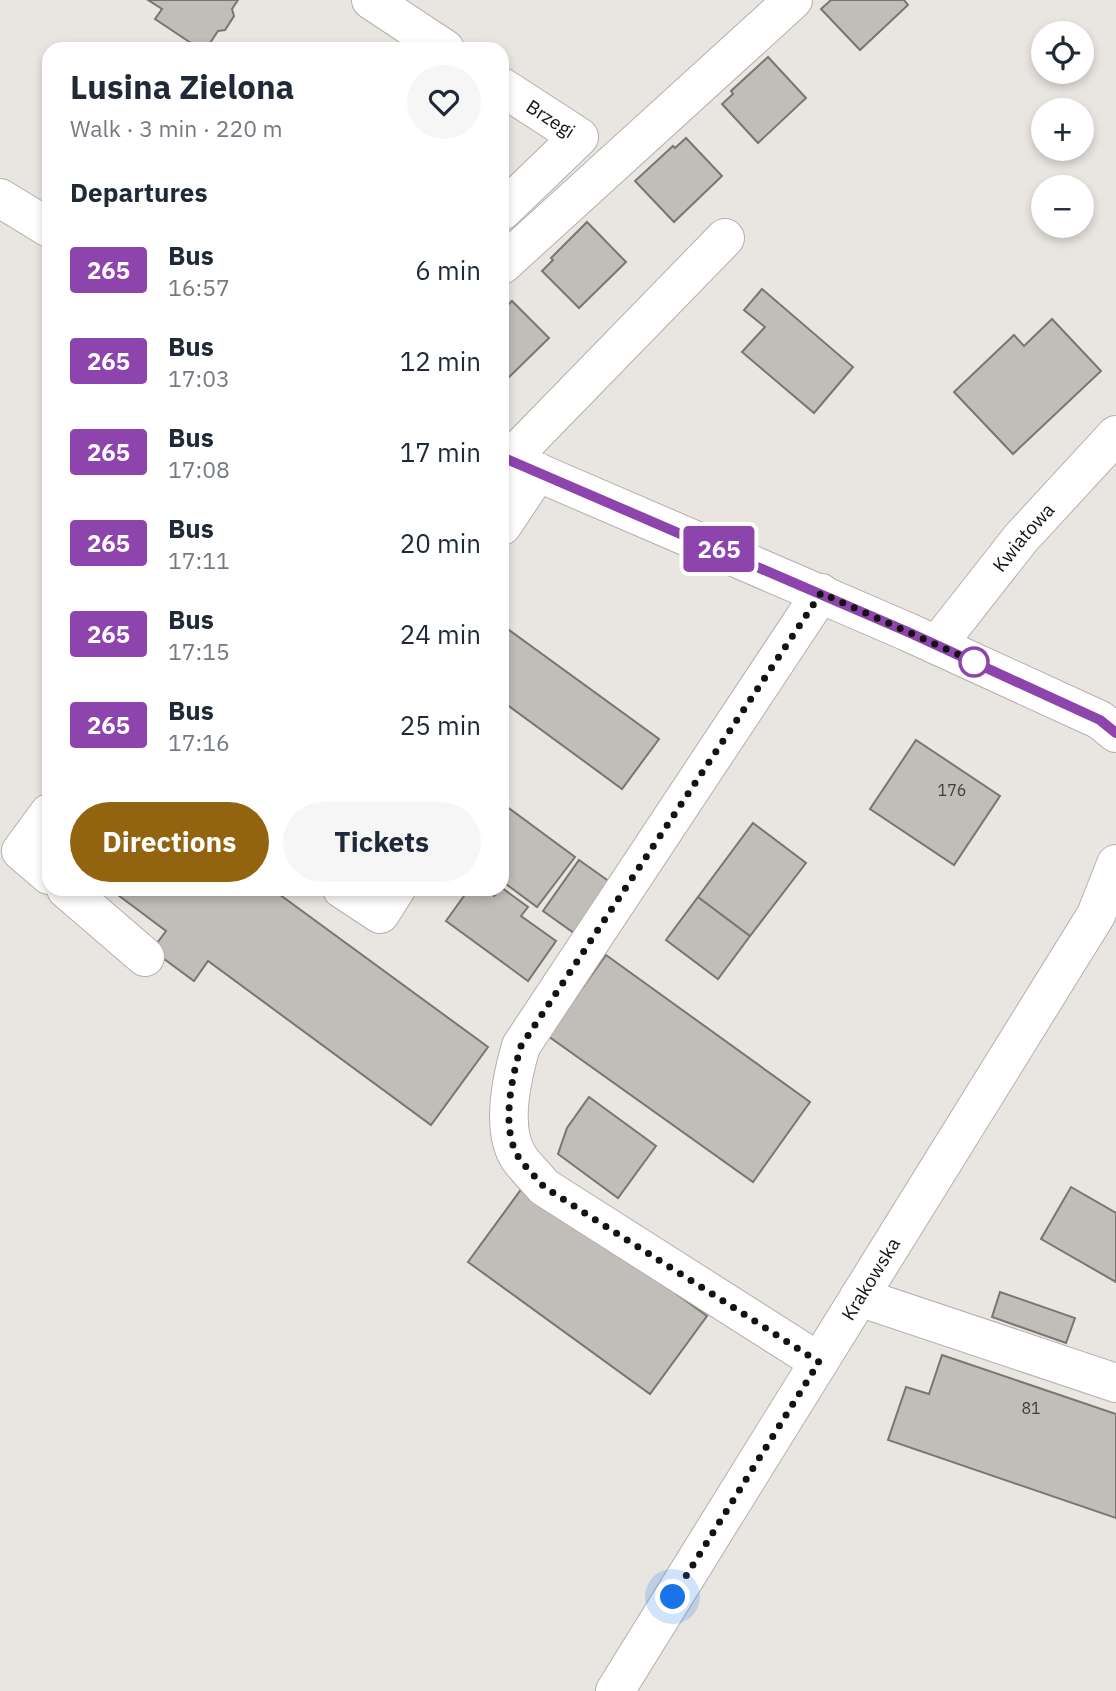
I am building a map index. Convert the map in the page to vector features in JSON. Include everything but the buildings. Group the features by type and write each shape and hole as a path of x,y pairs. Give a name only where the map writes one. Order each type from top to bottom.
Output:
{"street":[{"path":"371,0 434,42"},
{"path":"509,259 793,0"},
{"name":"Brzegi","path":"509,92 579,137 509,204"},
{"path":"0,198 42,224"},
{"path":"509,494 516,463 726,238"},
{"name":"Kwiatowa","path":"937,645 1021,538 1116,435"},
{"path":"516,463 937,645 1100,720 1116,733"},
{"path":"819,1362 544,1187 518,1156 510,1120 511,1083 521,1046 821,593"},
{"path":"42,822 21,851 42,869"},
{"name":"Krakowska","path":"615,1691 1096,915 1116,864"},
{"path":"74,896 145,957"},
{"path":"352,896 380,914 392,896"},
{"path":"859,1297 1116,1383"}],"bus line":[{"name":"265","path":"509,460 908,632 1100,720 1116,733"}],"route":[{"path":"673,1597 819,1362 544,1187 518,1156 510,1120 511,1083 521,1046 821,593 984,666 974,662"}]}
